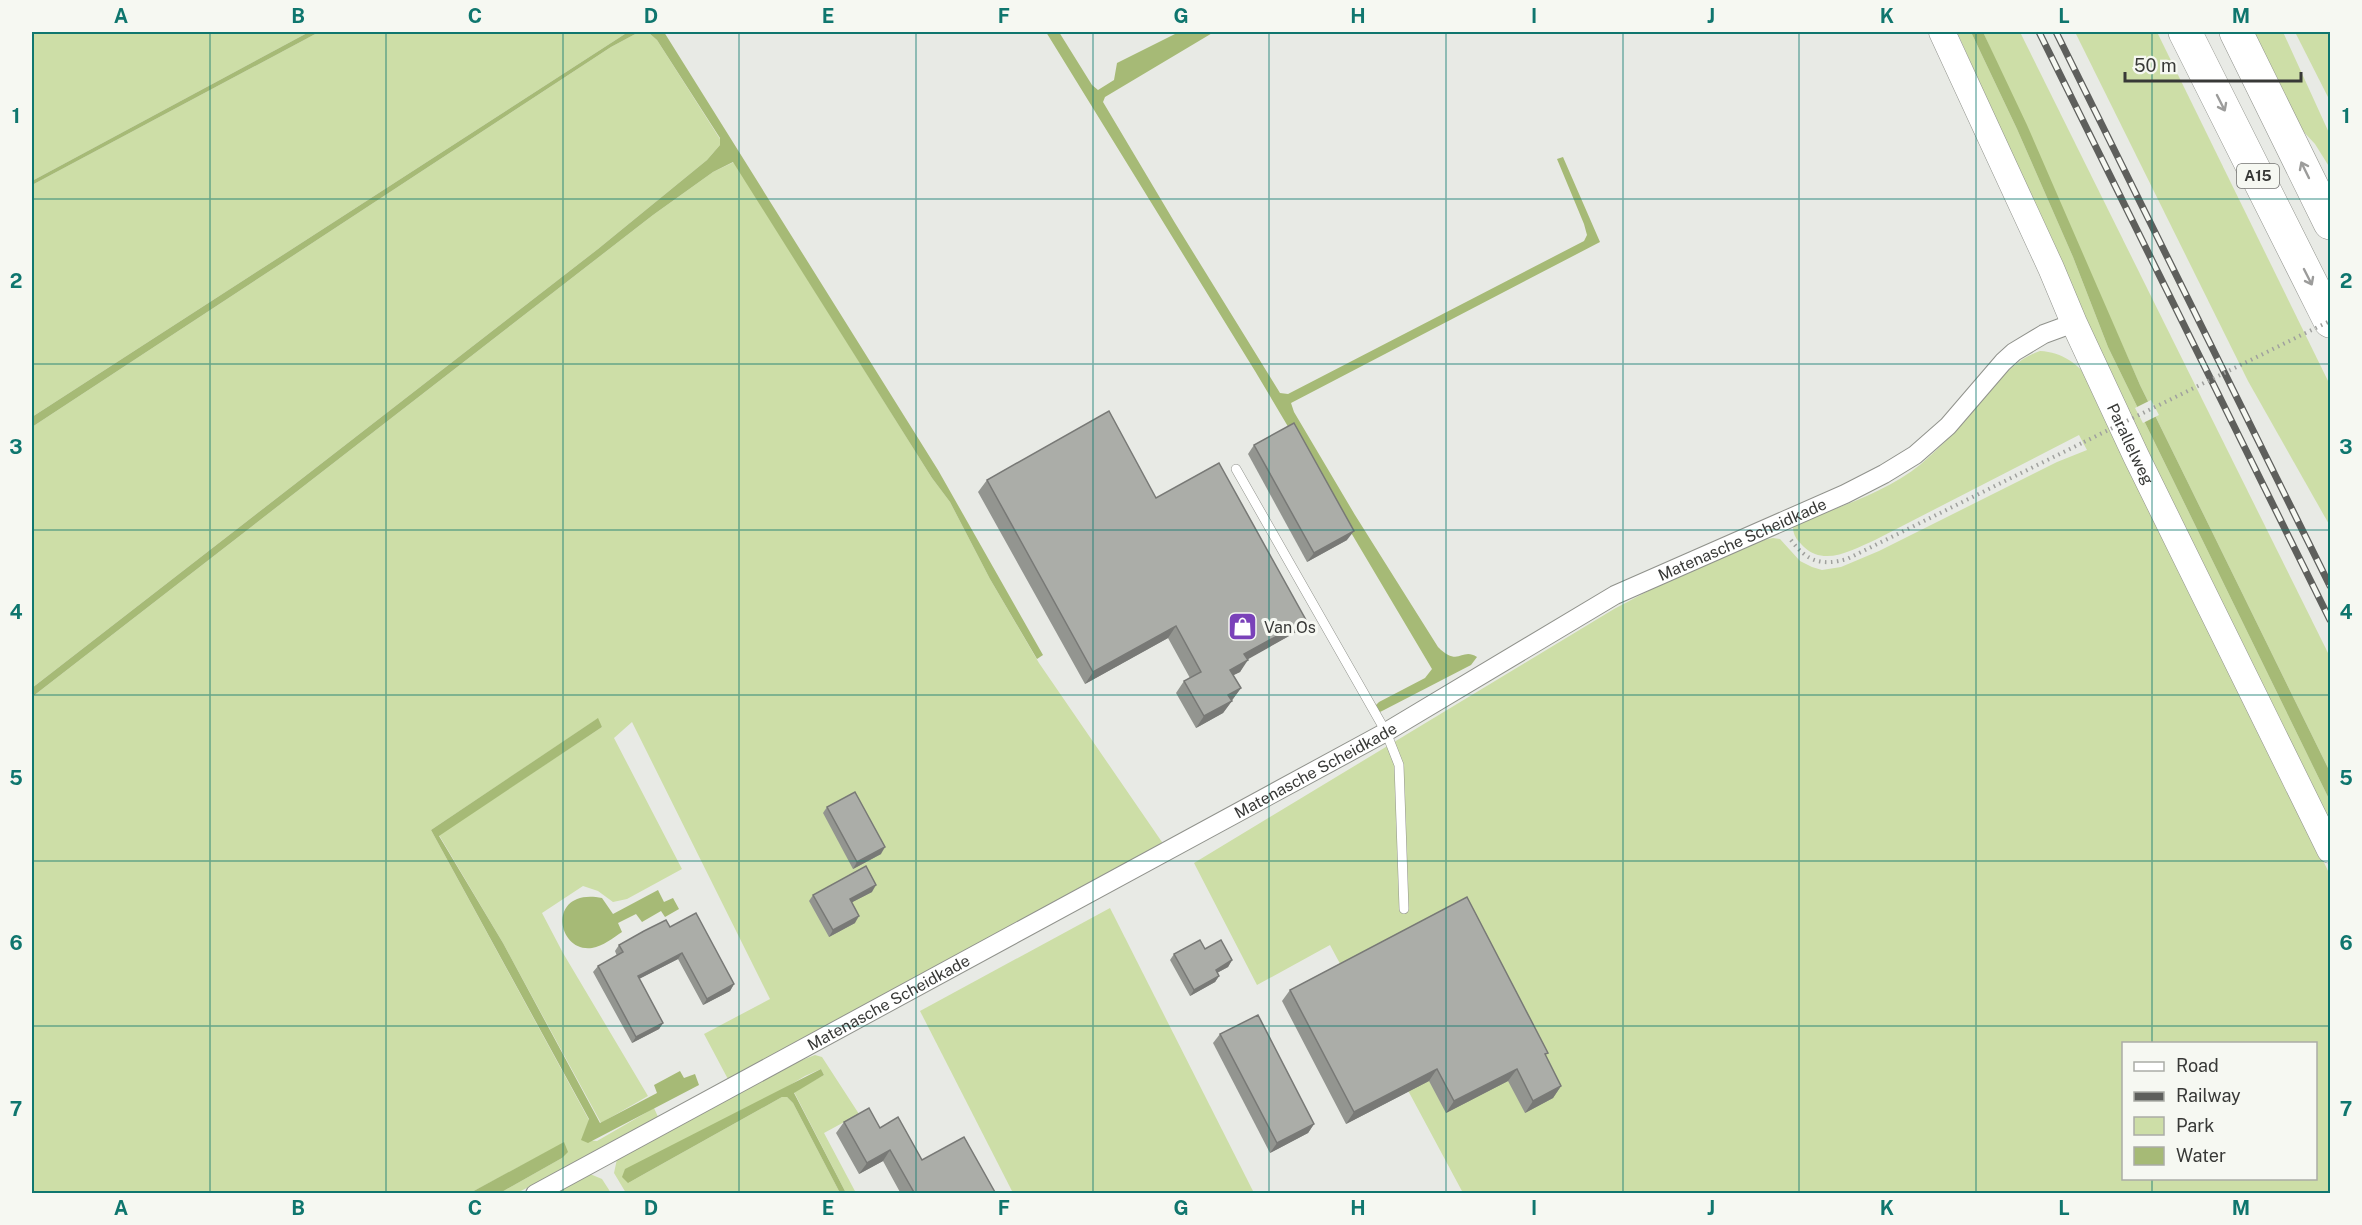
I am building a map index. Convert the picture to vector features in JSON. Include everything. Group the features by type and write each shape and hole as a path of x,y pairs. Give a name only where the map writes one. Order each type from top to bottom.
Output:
{"highway":[{"name":"A15","path":"2185,32 2331,321"},
{"name":"A15","path":"2236,32 2331,223"}],"street":[{"name":"Parallelweg","path":"1942,32 2136,456 2331,850"},
{"name":"Matenasche Scheidkade","path":"535,1194 1386,732 1615,595 1855,489 1915,455 1948,426 2002,362 2014,352 2044,334 2074,323"}],"lane":[{"path":"1236,469 1386,732 1399,765 1404,909"}],"path":[{"path":"1779,523 1803,555 1821,563 1834,563 1879,544 2331,321"}],"green space":[{"path":"32,32 309,32 32,181"},
{"path":"319,32 628,32 32,417 32,185"},
{"path":"639,32 649,33 657,40 720,139 720,145 707,160 598,249 32,688 32,427 611,47"},
{"path":"1957,32 1971,32 2017,129 2073,257 2108,347 2330,801 2330,824 2123,402"},
{"path":"1983,32 2020,32 2330,657 2330,772 2140,385"},
{"path":"2075,32 2157,32 2330,385 2330,526 2248,381"},
{"path":"2254,32 2283,32 2330,135 2330,168 2315,144 2301,129"},
{"path":"2295,32 2330,32 2330,101"},
{"path":"734,162 932,478 950,502 990,579 1039,663 1164,845 729,1081 704,1034 770,999 632,722 614,738 682,869 627,899 613,902 598,891 583,886 542,913 563,953 648,1096 601,1123 503,943 439,835 602,727 597,719 431,830 589,1120 582,1140 597,1141 654,1108 659,1119 517,1193 500,1193 562,1158 564,1143 470,1193 32,1194 32,697 653,215 713,172"},
{"path":"2040,351 2048,352 2063,356 2081,369 2092,381 2330,875 2330,1193 1463,1193 1330,945 1257,985 1194,863 1614,609 1650,590 1755,542 1773,538 1780,539 1800,561 1812,567 1822,570 1841,567 1879,551 2057,462 2087,450 2079,435 1875,540 1840,554 1821,556 1812,553 1796,538 1793,527 1796,524 1877,491 1921,464 1964,422 1998,381 2017,363"},
{"path":"1110,908 1254,1193 1013,1193 920,1011"},
{"path":"815,1055 822,1057 859,1114 824,1133 856,1193 846,1193 794,1092 824,1075 821,1069 805,1076 628,1183 782,1097 787,1097 793,1103 840,1193 626,1193 614,1173 617,1159 792,1064"},
{"path":"590,1174 602,1179 611,1193 555,1194"}],"water":[{"path":"309,32 319,32 32,185 32,181"},
{"path":"628,32 639,32 611,47 32,427 32,417"},
{"path":"642,32 664,32 938,470 1043,655 1037,659 990,579 950,502 932,478 733,162 713,172 653,215 32,697 32,688 598,249 707,160 720,145 720,138 657,40 649,33"},
{"path":"1046,32 1059,32 1092,85 1098,90 1114,80 1117,63 1179,32 1214,32 1105,97 1103,102 1280,393 1288,394 1584,241 1587,235 1584,224 1557,159 1563,157 1600,242 1291,403 1294,412 1355,515 1438,647 1451,656 1467,654 1477,657 1471,665 1380,712 1376,709 1375,706 1379,702 1425,678 1432,669 1255,371"},
{"path":"1971,32 1983,32 2027,125 2140,385 2330,772 2330,801 2108,347 2073,257 2017,129"},
{"path":"598,718 602,727 439,836 503,943 600,1123 657,1093 654,1085 680,1071 684,1078 695,1074 699,1085 588,1143 581,1140 589,1119 431,830"},
{"path":"658,890 664,902 673,898 679,909 665,917 661,911 642,922 636,914 618,923 622,932 604,944 592,948 580,947 570,941 563,921 565,910 572,902 584,897 602,898 613,914"},
{"path":"821,1069 824,1075 794,1093 846,1193 840,1193 793,1103 787,1097 782,1097 628,1183 622,1177 625,1169"},
{"path":"564,1142 568,1152 562,1158 500,1193 470,1193"}],"pier":[{"path":"2151,400 2159,415 2143,423 2135,408"}],"building":[{"path":"1109,411 1156,498 1219,463 1306,620 1244,654 1248,660 1230,670 1241,688 1228,695 1232,701 1204,716 1184,681 1201,672 1176,626 1093,672 987,480"},
{"path":"1294,423 1354,531 1314,553 1254,445"},
{"path":"855,792 885,847 857,862 827,807"},
{"path":"866,866 876,885 850,899 859,916 833,930 813,895"},
{"path":"1467,897 1548,1053 1545,1054 1561,1086 1533,1101 1517,1069 1454,1101 1437,1069 1354,1112 1290,990"},
{"path":"696,913 734,984 707,999 682,953 638,976 663,1023 636,1037 598,966 623,952 619,945 644,931 666,920 670,927"},
{"path":"1200,940 1205,949 1221,940 1232,960 1216,970 1219,976 1194,990 1174,954"},
{"path":"1258,1015 1314,1124 1277,1143 1220,1034"},
{"path":"869,1108 880,1128 898,1117 922,1160 964,1137 996,1194 915,1194 890,1150 867,1163 844,1122"}],"railway":[{"path":"2039,32 2330,620"},
{"path":"2056,32 2330,586"}],"place":[{"name":"Van Os","path":"1243,627"}]}
